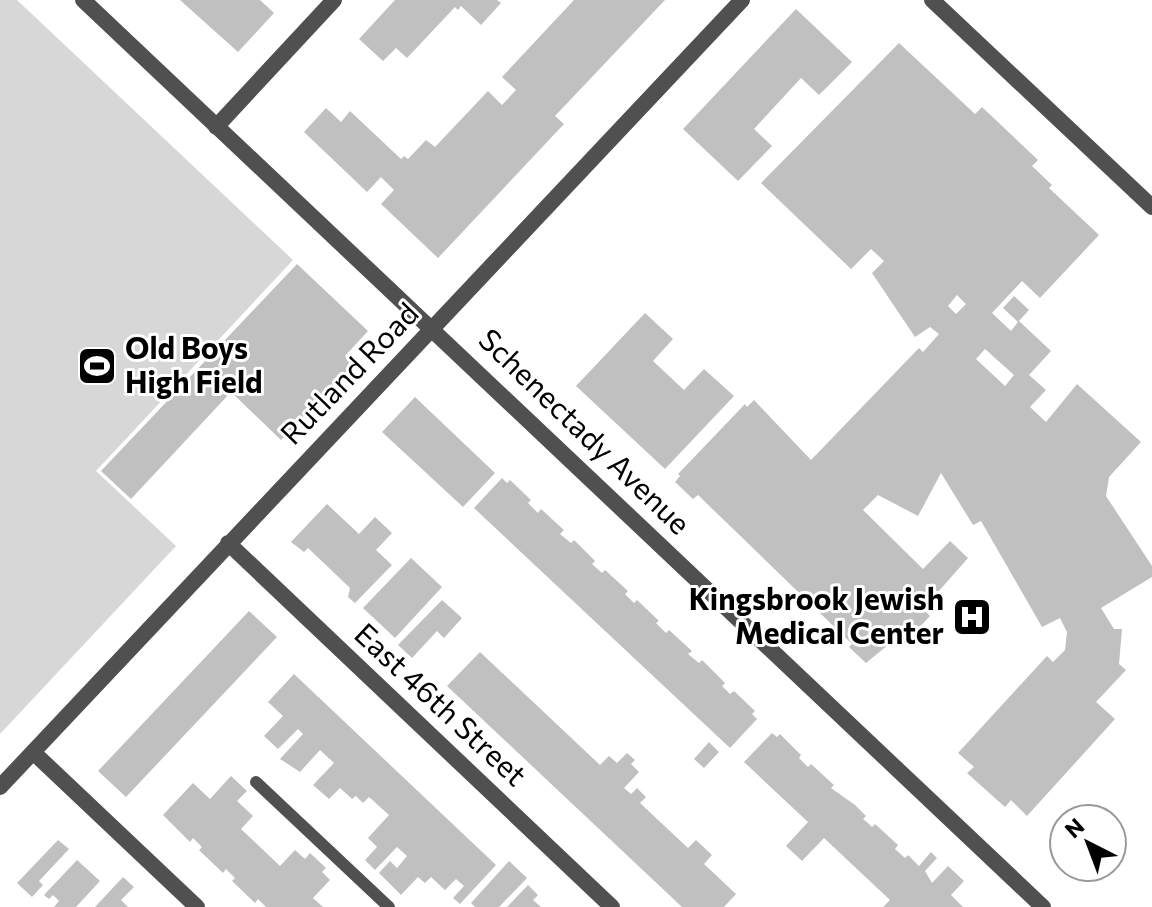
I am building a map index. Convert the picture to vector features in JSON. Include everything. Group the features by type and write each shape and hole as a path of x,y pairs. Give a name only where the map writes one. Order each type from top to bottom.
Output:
{"street":[{"name":"Schenectady Avenue","path":"83,0 433,327 1043,907"},
{"path":"216,127 334,0"},
{"name":"Rutland Road","path":"0,787 742,0"},
{"path":"932,0 1152,207"},
{"name":"East 46th Street","path":"228,543 612,907"},
{"path":"33,752 197,907"}],"lane":[{"path":"256,782 389,907"}],"shaded area":[{"name":"Old Boys High Field","path":"0,0 17,0 293,260 96,471 176,546 0,734"}],"building":[{"path":"180,0 260,0 274,13 238,52"},
{"path":"395,0 497,0 501,3 481,25 461,6 458,10 455,7 407,58 396,48 383,61 359,39"},
{"path":"574,0 665,0 555,116 564,124 438,258 381,204 394,190 381,177 367,192 304,132 326,108 341,122 350,111 401,159 404,156 408,159 426,140 435,147 488,91 502,105 516,90 502,77"},
{"path":"796,9 852,62 819,95 801,78 754,129 772,146 738,181 683,129"},
{"path":"899,43 975,114 982,107 1038,160 1032,166 1052,185 1049,188 1099,235 1040,298 1022,281 992,313 1011,331 1018,322 1003,308 1014,296 1029,310 1019,321 1051,351 1029,375 1046,390 1030,407 1046,422 1077,384 1141,442 1109,477 1106,496 1152,566 1152,577 1101,608 1114,629 1122,629 1119,664 1126,670 1096,702 1115,719 1027,816 1011,800 1005,807 967,773 974,767 958,753 1047,656 1053,662 1065,650 1067,632 1060,618 1042,627 981,521 973,525 941,473 918,516 878,495 863,510 923,569 950,541 968,558 923,609 930,616 901,647 894,640 866,663 849,647 852,644 698,495 693,499 675,482 680,476 678,474 745,404 747,407 754,400 811,460 919,348 923,352 939,334 930,327 915,337 872,273 884,261 871,249 851,269 761,183","holes":["957,295 966,304 956,314 948,306","985,349 1014,375 1005,386 976,359"]},
{"path":"297,264 368,331 345,356 353,364 281,440 231,392 131,499 101,471"},
{"path":"645,313 673,339 653,361 684,390 704,369 734,396 665,469 576,386"},
{"path":"415,397 495,473 463,507 382,432"},
{"path":"502,478 507,483 510,480 531,500 528,503 538,513 541,509 564,530 560,534 571,543 574,540 595,561 592,564 602,573 605,570 628,591 625,594 634,603 637,600 659,621 656,623 666,633 669,630 692,651 688,654 699,663 702,660 725,683 722,686 730,694 734,691 755,711 752,714 757,719 730,748 474,508"},
{"path":"327,504 359,534 375,517 392,533 376,550 392,565 355,603 348,597 350,588 328,567 308,548 304,552 291,542"},
{"path":"411,558 442,587 395,638 363,608"},
{"path":"442,600 462,618 444,638 437,631 412,658 398,645"},
{"path":"249,611 277,637 126,797 98,771"},
{"path":"480,652 600,765 609,756 617,763 627,753 635,760 631,764 639,772 624,788 631,794 637,788 646,797 640,803 688,848 696,840 712,855 704,864 736,894 724,907 682,907 447,686"},
{"path":"294,674 496,865 460,904 453,898 464,886 456,879 445,890 431,877 425,883 418,877 401,895 379,873 390,861 397,868 407,856 397,847 375,870 365,860 377,847 368,838 389,815 369,797 363,803 356,796 352,799 340,788 329,799 313,785 334,763 320,750 300,772 280,759 303,734 298,729 278,749 264,736 283,716 268,702"},
{"path":"772,733 777,737 780,734 801,755 799,758 808,767 811,764 834,785 831,788 866,816 863,819 872,827 875,824 898,845 895,849 905,858 908,855 919,866 931,852 937,858 925,871 932,883 948,866 964,881 951,895 963,907 883,907 890,900 824,838 802,861 786,846 808,822 744,762"},
{"path":"709,742 719,752 704,768 694,759"},
{"path":"231,776 247,791 237,801 253,816 241,829 280,866 295,850 305,859 310,853 326,868 322,872 330,880 313,898 323,907 266,907 258,899 255,903 232,881 235,878 226,869 223,873 199,850 202,847 193,838 190,842 163,815 193,783 210,799"},
{"path":"58,840 69,849 39,881 43,885 32,897 17,883"},
{"path":"77,860 100,881 76,907 54,907 59,901 53,895 49,899 44,895"},
{"path":"509,861 527,878 499,907 475,907 471,903"},
{"path":"123,877 134,887 121,900 128,907 95,907"},
{"path":"528,885 538,895 533,900 541,907 507,907"}],"place":[{"name":"Old Boys High Field","path":"97,366"},
{"name":"Kingsbrook Jewish Medical Center","path":"972,617"}]}
